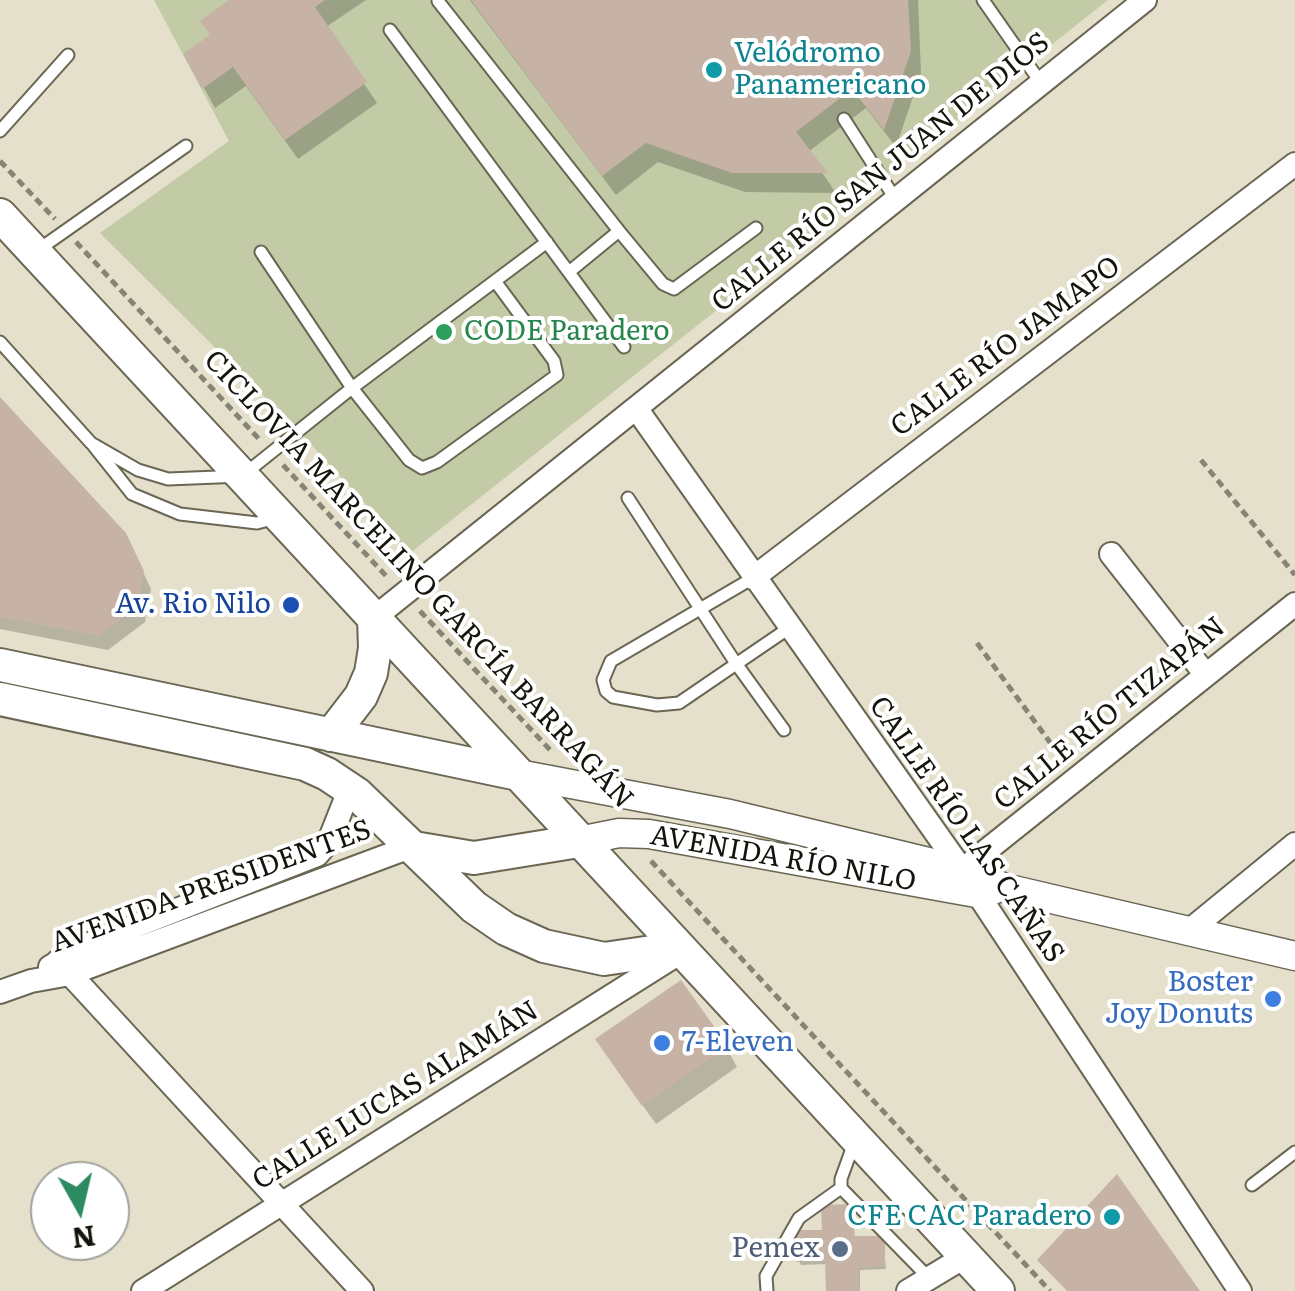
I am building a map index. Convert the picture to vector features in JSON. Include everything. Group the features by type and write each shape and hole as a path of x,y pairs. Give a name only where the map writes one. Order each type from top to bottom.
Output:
{"main road":[{"path":"0,215 998,1291"},
{"path":"331,734 355,706 371,673 374,618"},
{"name":"AVENIDA RÍO NILO","path":"0,666 518,774"},
{"path":"0,699 305,764 350,788 474,907 506,929 544,946 604,959 681,950"},
{"name":"AVENIDA RÍO NILO","path":"410,846 444,856 474,858 579,841"}],"street":[{"name":"CALLE RÍO SAN JUAN DE DIOS","path":"374,618 1145,0"},
{"name":"CALLE RÍO JAMAPO","path":"753,578 1295,164"},
{"name":"CALLE RÍO LAS CAÑAS","path":"636,408 969,882 1240,1291"},
{"path":"1111,554 1206,676"},
{"name":"CALLE RÍO TIZAPÁN","path":"969,882 1076,779 1295,604"},
{"name":"AVENIDA RÍO NILO","path":"518,774 730,814 969,882"},
{"name":"AVENIDA PRESIDENTES","path":"64,967 87,945 318,855 329,841 350,788"},
{"name":"AVENIDA RÍO NILO","path":"579,841 624,833 649,834 969,882 1295,956"},
{"path":"1190,930 1295,844"},
{"name":"AVENIDA PRESIDENTES","path":"0,992 410,846"},
{"name":"CALLE LUCAS ALAMÁN","path":"152,1289 681,950"},
{"path":"64,967 362,1291"},
{"path":"908,1291 966,1256"}],"lane":[{"path":"983,0 1041,83"},
{"path":"438,1 619,232 670,289 756,228"},
{"path":"390,30 624,347"},
{"path":"0,131 68,55"},
{"path":"844,119 896,200"},
{"path":"35,252 186,146"},
{"path":"569,272 619,232"},
{"path":"91,443 138,470 168,479 242,476 547,242"},
{"path":"262,252 352,388 409,460 422,468 554,379 558,366 495,280"},
{"path":"0,342 132,494 180,514 257,524 280,517"},
{"path":"628,498 784,730"},
{"path":"753,578 611,660 603,680 606,691 612,697 669,706 679,703 789,628"},
{"path":"855,1138 840,1179 841,1188 929,1278"},
{"path":"1252,1184 1295,1152"},
{"path":"767,1291 766,1276 798,1218 841,1188"}],"path":[{"name":"CICLOVIA MARCELINO GARCÍA BARRAGÁN","path":"0,161 584,786"},
{"path":"1201,460 1295,576"},
{"path":"977,643 1076,779"},
{"name":"CICLOVIA MARCELINO GARCÍA BARRAGÁN","path":"624,833 1050,1291"}],"green space":[{"name":"CODE Paradero","path":"154,0 1108,0 410,553 298,430 100,233 229,141"}],"building":[{"path":"229,0 325,0 315,7 367,82 285,140 233,67 202,89 183,54 210,35 200,21"},
{"name":"Velódromo Panamericano","path":"471,0 908,0 911,51 884,130 852,89 796,132 828,173 732,173 646,143 602,176"},
{"path":"0,397 126,533 144,571 138,606 99,636 0,617"},
{"name":"7-Eleven","path":"681,980 728,1046 642,1106 595,1039"},
{"name":"CFE CAC Paradero","path":"1117,1174 1200,1291 1067,1291 1037,1260"},
{"name":"Pemex","path":"854,1204 854,1236 885,1236 885,1266 859,1267 859,1291 826,1291 825,1261 796,1262 796,1230 822,1230 821,1205"}],"place":[{"name":"Velódromo Panamericano","path":"714,70"},
{"name":"CODE Paradero","path":"444,332"},
{"name":"Av. Rio Nilo","path":"291,605"},
{"name":"Boster Joy Donuts","path":"1273,999"},
{"name":"7-Eleven","path":"662,1043"},
{"name":"CFE CAC Paradero","path":"1112,1217"},
{"name":"Pemex","path":"840,1249"}]}
